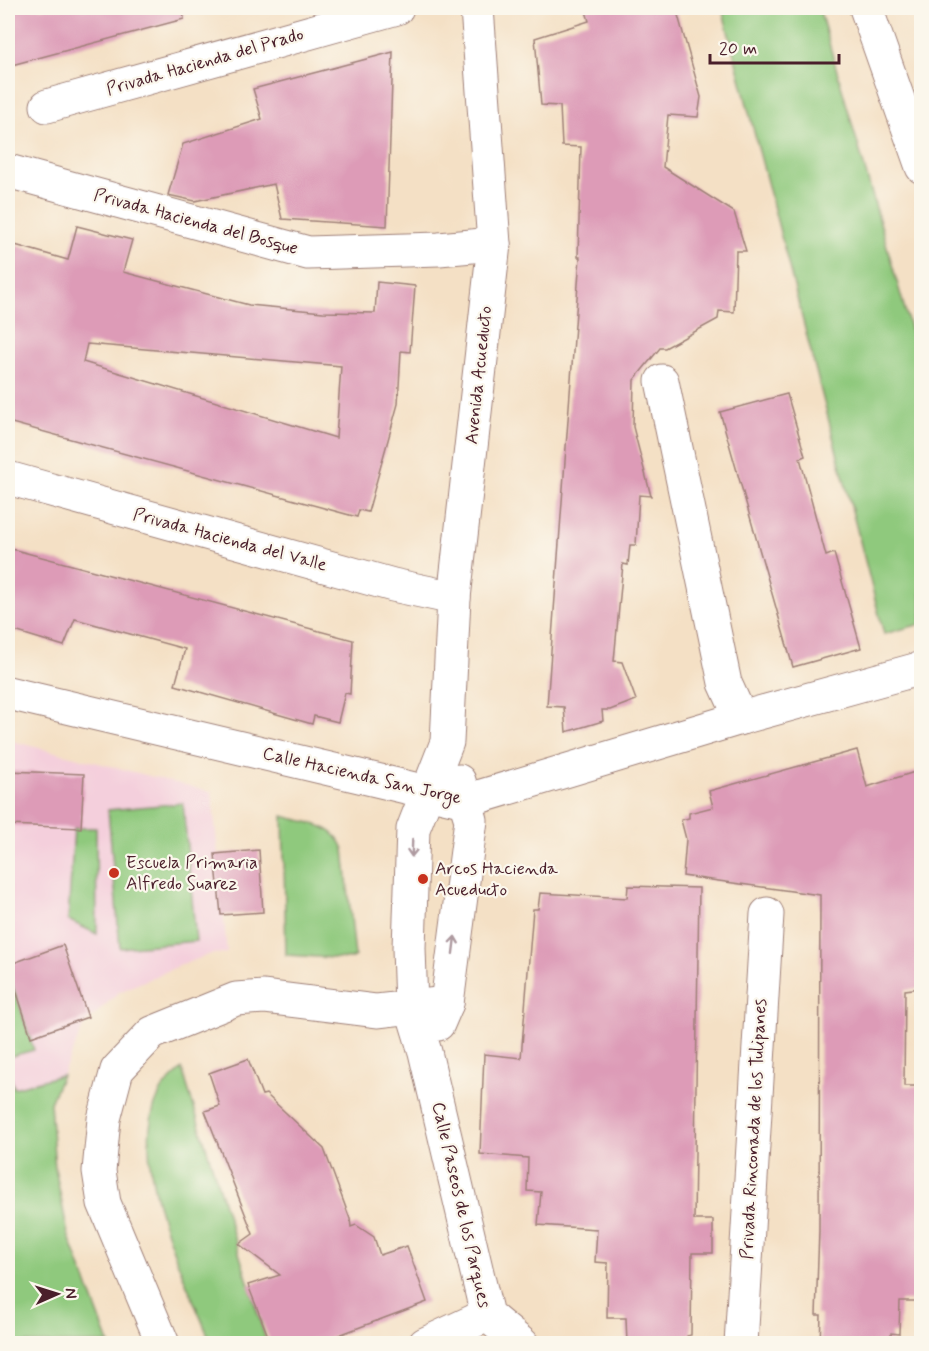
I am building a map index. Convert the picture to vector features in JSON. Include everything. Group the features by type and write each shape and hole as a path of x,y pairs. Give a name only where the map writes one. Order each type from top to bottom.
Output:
{"street":[{"name":"Privada Hacienda del Prado","path":"47,106 397,8"},
{"name":"Avenida Acueducto","path":"447,1003 471,820 447,741 454,598 494,244 477,8"},
{"path":"866,8 921,167"},
{"name":"Privada Hacienda del Bosque","path":"8,171 308,253 439,249 494,244"},
{"path":"662,381 725,683 741,718"},
{"name":"Privada Hacienda del Valle","path":"8,478 393,585 454,598"},
{"name":"Calle Hacienda San Jorge","path":"8,693 465,801 741,718 921,668"},
{"name":"Avenida Acueducto","path":"411,1006 409,948 413,829 447,741"},
{"name":"Privada Rinconada de los Tulipanes","path":"741,1344 767,914"},
{"path":"163,1344 104,1203 99,1171 104,1119 117,1070 152,1033 236,999 264,997 377,1011 447,1003 425,1052"},
{"name":"Calle Paseos de los Parques","path":"411,1006 425,1052 488,1315 522,1344"},
{"path":"425,1344 488,1315"}],"shaded area":[{"name":"Escuela Primaria Alfredo Suarez","path":"8,740 212,792 227,953 211,954 119,992 84,1025 50,1103 8,1120"}],"green space":[{"path":"722,8 819,8 921,366 921,624 884,634"},
{"path":"183,803 196,941 120,948 108,810"},
{"path":"283,816 326,829 339,840 344,849 355,956 350,959 286,955"},
{"path":"74,828 96,828 97,934 68,920"},
{"path":"8,971 34,1050 8,1057"},
{"path":"8,1068 14,1088 62,1075 50,1103 55,1168 68,1234 109,1343 8,1343"},
{"path":"182,1069 267,1343 211,1343 162,1219 153,1185 149,1152 151,1121 160,1093"}],"building":[{"path":"8,8 183,8 184,19 8,66"},
{"path":"585,8 676,8 701,97 698,117 668,115 663,167 734,212 746,251 736,251 734,312 719,311 718,319 665,348 660,348 634,380 633,427 651,496 639,495 636,545 630,545 628,565 623,564 614,661 622,662 636,700 610,710 602,710 603,721 566,732 564,707 547,706 580,257 578,257 581,147 562,146 560,106 541,105 535,38 589,21"},
{"path":"393,52 387,226 282,219 274,184 195,201 168,195 183,144 262,119 253,89"},
{"path":"77,226 132,240 123,272 249,305 323,312 375,313 377,282 415,286 410,352 401,351 398,404 368,512 359,510 357,517 8,422 8,243 68,260","holes":["87,344 341,366 336,438 83,362"]},
{"path":"787,394 805,456 800,458 826,556 834,553 861,648 793,667 720,412"},
{"path":"8,548 353,640 350,694 345,693 338,722 314,716 312,724 175,685 185,649 75,619 64,646 8,629"},
{"path":"857,750 867,787 921,770 921,988 905,990 904,1086 921,1086 921,1301 900,1301 899,1334 891,1333 891,1344 820,1344 821,1315 816,1315 819,1231 820,895 683,876 686,839 681,820 689,818 689,813 713,807 709,791"},
{"path":"8,771 84,774 81,828 8,825"},
{"path":"259,850 263,912 221,915 215,854"},
{"path":"628,886 699,888 694,1220 713,1220 713,1253 692,1253 691,1335 687,1336 687,1344 627,1344 626,1318 607,1318 608,1263 595,1262 597,1229 538,1225 541,1192 527,1191 528,1158 480,1154 484,1054 521,1058 533,909 538,909 540,893 627,898"},
{"path":"63,945 88,1017 31,1037 8,965"},
{"path":"248,1059 262,1095 266,1094 324,1149 351,1227 356,1225 374,1237 380,1255 407,1246 427,1302 315,1344 271,1344 248,1285 280,1275 239,1244 253,1234 205,1111 220,1106 209,1073"}],"place":[{"name":"Escuela Primaria Alfredo Suarez","path":"114,873"},
{"name":"Arcos Hacienda Acueducto","path":"423,879"}]}
